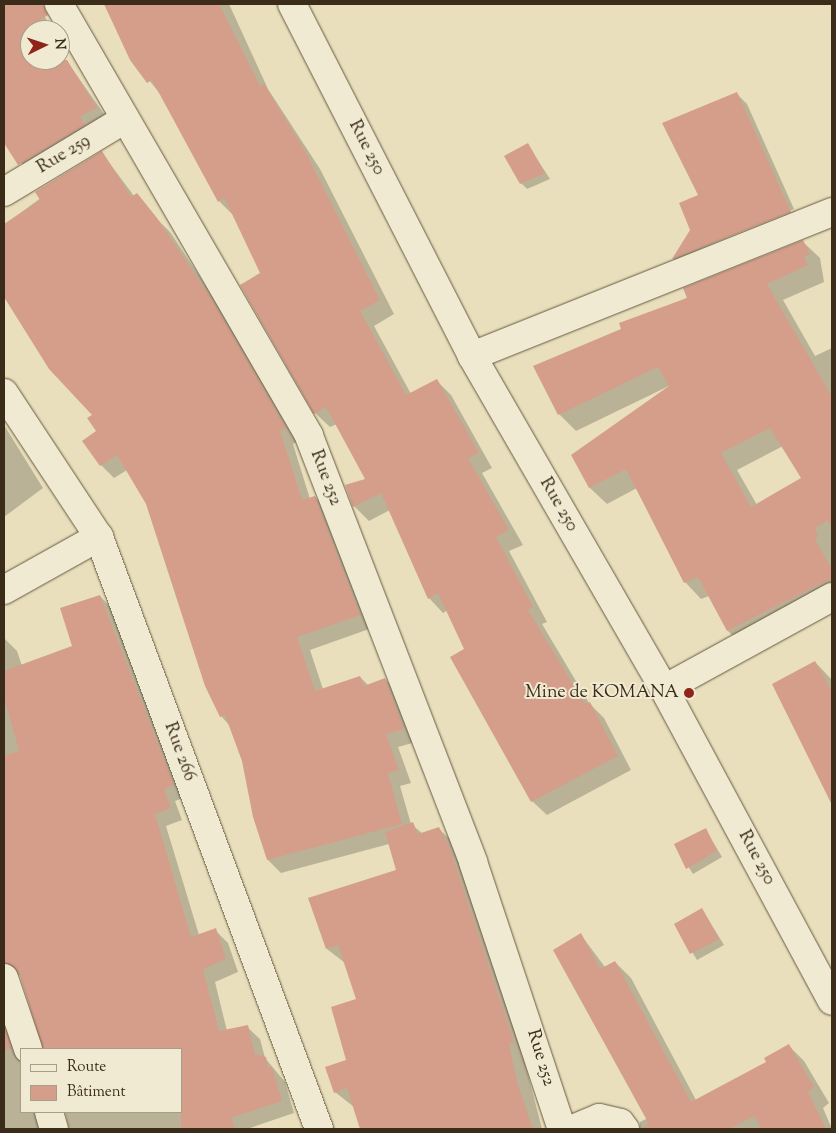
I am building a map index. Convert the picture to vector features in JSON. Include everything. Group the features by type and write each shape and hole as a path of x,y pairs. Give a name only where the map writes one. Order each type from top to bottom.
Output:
{"street":[{"name":"Rue 252","path":"58,4 309,436 473,862 517,987 562,1129"},
{"name":"Rue 250","path":"292,4 472,356 664,689 832,1001"},
{"name":"Rue 259","path":"4,192 125,119"},
{"path":"472,356 832,212"},
{"name":"Rue 266","path":"4,393 99,537 319,1129"},
{"path":"4,590 99,537"},
{"path":"664,689 832,597"},
{"path":"4,978 28,1048"},
{"path":"48,1113 54,1129"},
{"path":"573,1129 599,1118 620,1123 625,1129"}],"building":[{"path":"4,4 43,4 48,15 40,20 20,20 20,70 70,70 70,65 97,108 80,116 85,125 18,165 4,143"},
{"path":"104,4 219,4 260,86 264,84 306,153 380,300 360,311 406,395 437,379 479,453 468,458 509,530 496,537 533,607 528,610 585,704 590,702 618,756 531,802 450,657 464,649 438,593 428,599 381,493 353,507 345,485 365,479 326,407 314,414 240,285 260,273 224,197 218,202 152,80 147,83 130,60"},
{"path":"737,92 791,212 672,259 690,230 679,203 698,195 662,123"},
{"path":"528,143 545,173 520,184 504,156"},
{"path":"102,151 131,197 137,193 157,218 213,301 286,428 280,431 302,500 315,496 360,615 297,637 315,691 360,676 364,686 385,678 404,729 386,734 399,770 388,773 402,824 267,860 253,817 242,761 225,715 220,717 205,686 146,504 117,455 100,466 82,441 96,431 87,418 92,415 49,369 4,297 4,224 40,200 35,192"},
{"path":"803,240 810,254 804,257 808,265 767,284 832,397 832,527 828,520 815,528 818,535 815,540 832,569 832,578 727,631 698,577 684,583 626,469 589,488 571,455 669,386 658,367 558,415 533,366 621,329 619,323 687,298 683,288","holes":["770,428 801,478 751,507 721,453"]},
{"path":"100,595 174,785 164,789 171,808 155,814 191,937 216,928 226,959 203,969 219,1031 248,1025 255,1054 266,1057 268,1068 272,1067 282,1101 231,1118 235,1129 181,1129 182,1048 43,1048 19,973 4,963 4,756 19,751 4,697 4,671 72,646 60,608"},
{"path":"815,661 832,692 832,805 772,684"},
{"path":"413,822 418,834 439,827 449,846 514,1042 509,1044 517,1082 533,1129 360,1129 347,1088 334,1093 325,1067 346,1060 331,1007 356,999 338,945 326,949 308,898 396,870 385,832"},
{"path":"706,828 717,851 686,869 674,844"},
{"path":"702,908 719,939 690,954 674,924"},
{"path":"581,933 600,969 615,961 691,1102 766,1062 764,1058 789,1044 814,1087 808,1092 826,1129 762,1129 754,1116 729,1129 640,1129 649,1124 553,950"},
{"path":"4,1026 12,1049 4,1049"}],"place":[{"name":"Mine de KOMANA","path":"689,693"}]}
